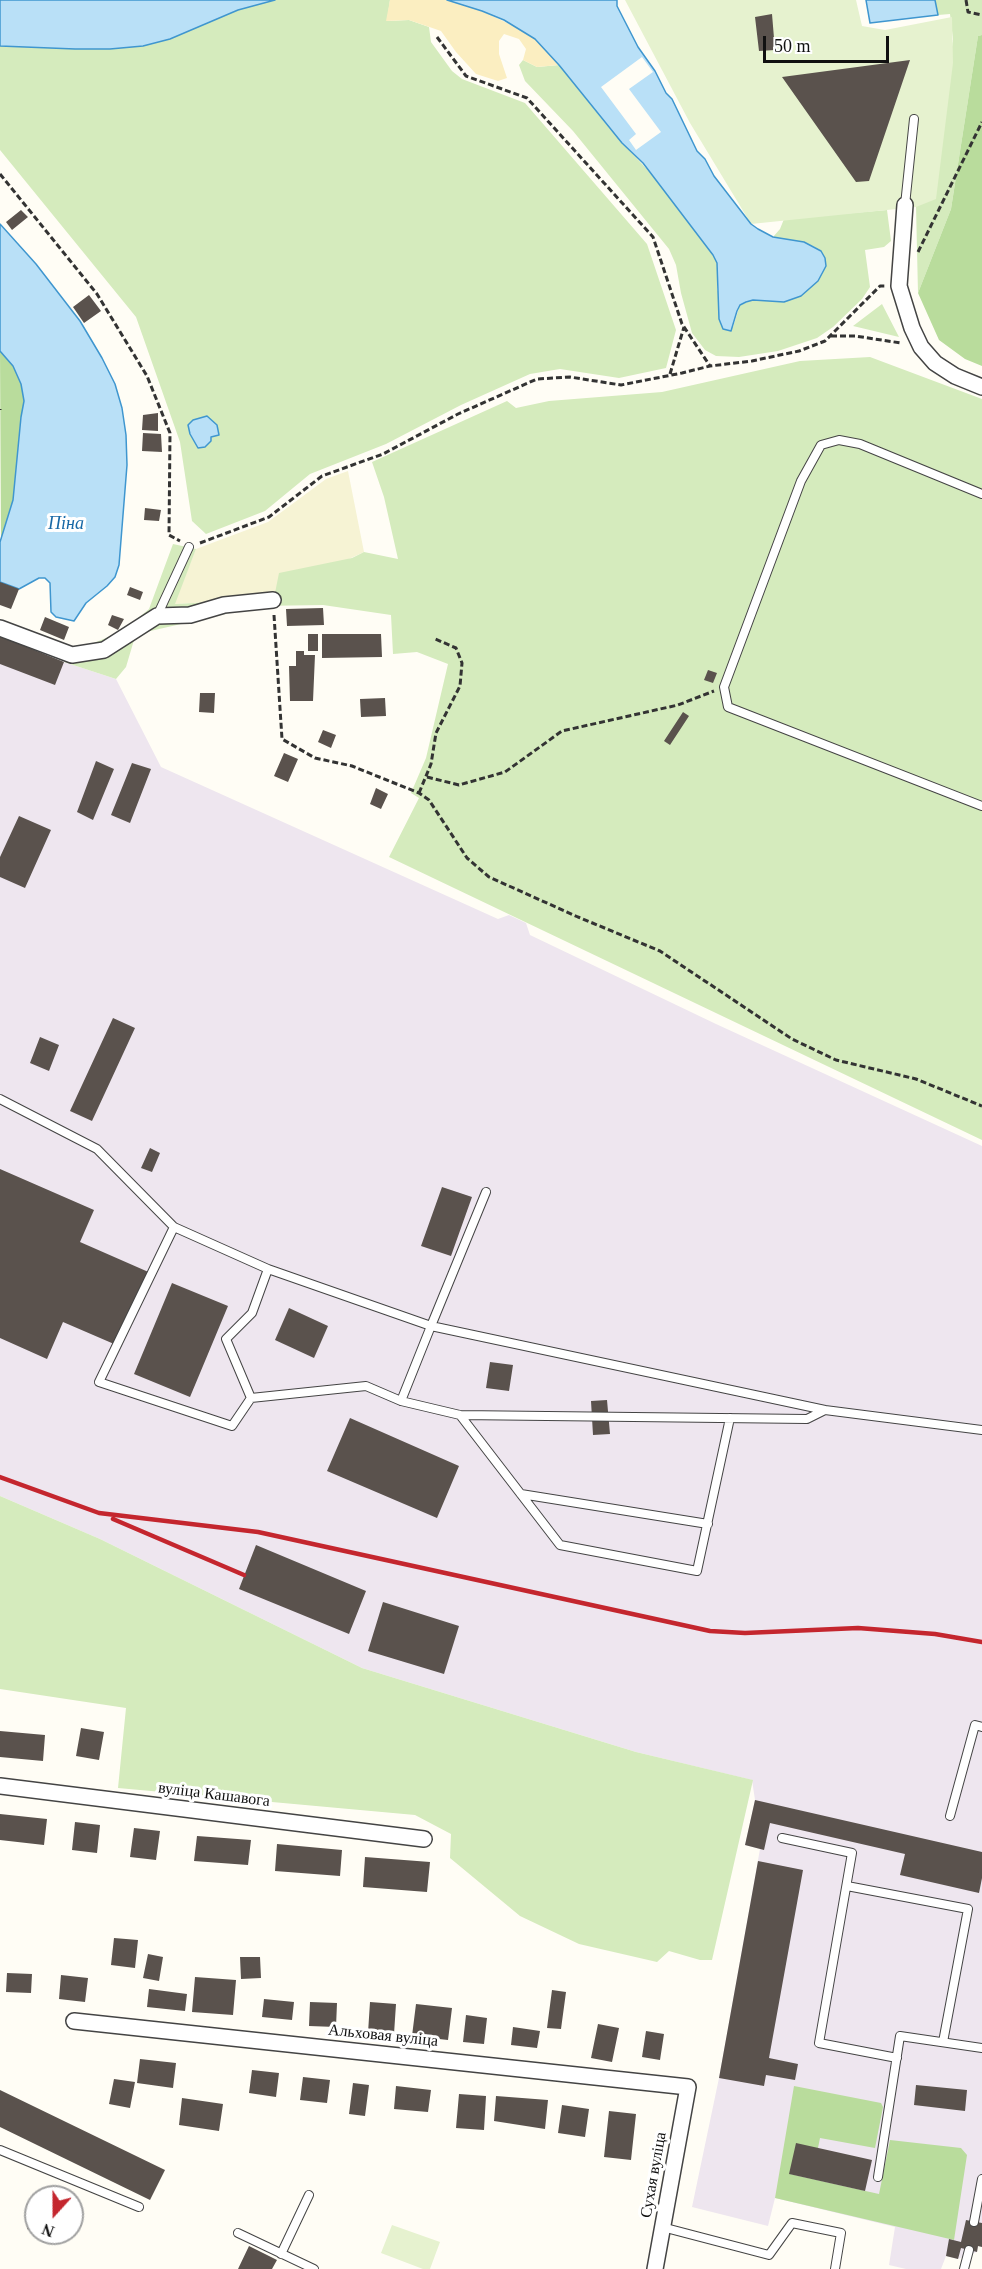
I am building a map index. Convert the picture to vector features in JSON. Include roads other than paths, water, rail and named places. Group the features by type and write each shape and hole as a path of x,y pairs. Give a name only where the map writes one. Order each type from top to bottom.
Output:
{"street":[{"path":"905,205 899,286 912,328 921,347 935,363 955,376 982,387"},
{"path":"0,628 72,655 104,650 157,616 190,615 224,605 273,600"},
{"name":"вуліца Кашавога","path":"0,1786 424,1839"},
{"name":"Альховая вуліца","path":"74,2021 688,2087"},
{"name":"Сухая вуліца","path":"655,2269 688,2087"}],"lane":[{"path":"905,205 914,119"},
{"path":"982,494 860,444 839,440 820,445 801,482 724,687 728,708 982,806"},
{"path":"157,616 189,547"},
{"path":"0,1099 97,1149 174,1227 268,1269 431,1326 825,1410 982,1430"},
{"path":"401,1401 486,1192"},
{"path":"174,1227 99,1382 232,1426 251,1398 366,1386 401,1401 460,1415 807,1419 825,1410"},
{"path":"251,1398 226,1339 252,1313 268,1269"},
{"path":"460,1415 560,1545 697,1571 730,1418"},
{"path":"520,1494 708,1524"},
{"path":"950,1816 975,1725 982,1727"},
{"path":"782,1838 852,1853 819,2043 897,2058"},
{"path":"847,1886 968,1909 943,2042"},
{"path":"878,2177 900,2036 982,2048"},
{"path":"0,2150 139,2207"},
{"path":"975,2222 982,2179"},
{"path":"281,2254 309,2195"},
{"path":"662,2227 770,2255 792,2223 841,2233 835,2269"},
{"path":"238,2234 314,2269"},
{"path":"964,2269 969,2250"}],"water":[{"path":"0,0 275,0 238,10 170,39 143,46 75,49 0,46"},
{"path":"447,0 617,0 617,6 638,47 672,99 697,151 705,159 714,176 751,224 758,229 773,237 804,242 821,251 826,266 818,281 801,296 784,302 753,300 740,305 731,331 723,329 719,319 717,263 643,163 622,143 535,39 504,20"},
{"path":"866,0 935,0 938,15 870,23"},
{"name":"Піна","path":"0,224 36,264 80,321 115,384 122,408 127,465 119,565 115,577 86,603 74,621 56,617 51,612 50,583 45,578 39,578 19,589 0,582 0,542 13,500 24,401 21,384 13,366 0,351"},
{"path":"207,416 217,425 219,435 211,437 211,441 205,447 198,448 188,425 193,420"}],"railway":[{"path":"0,1477 99,1513 258,1532 710,1631 745,1633 858,1628 935,1634 982,1642"},
{"path":"113,1519 244,1575"}]}
